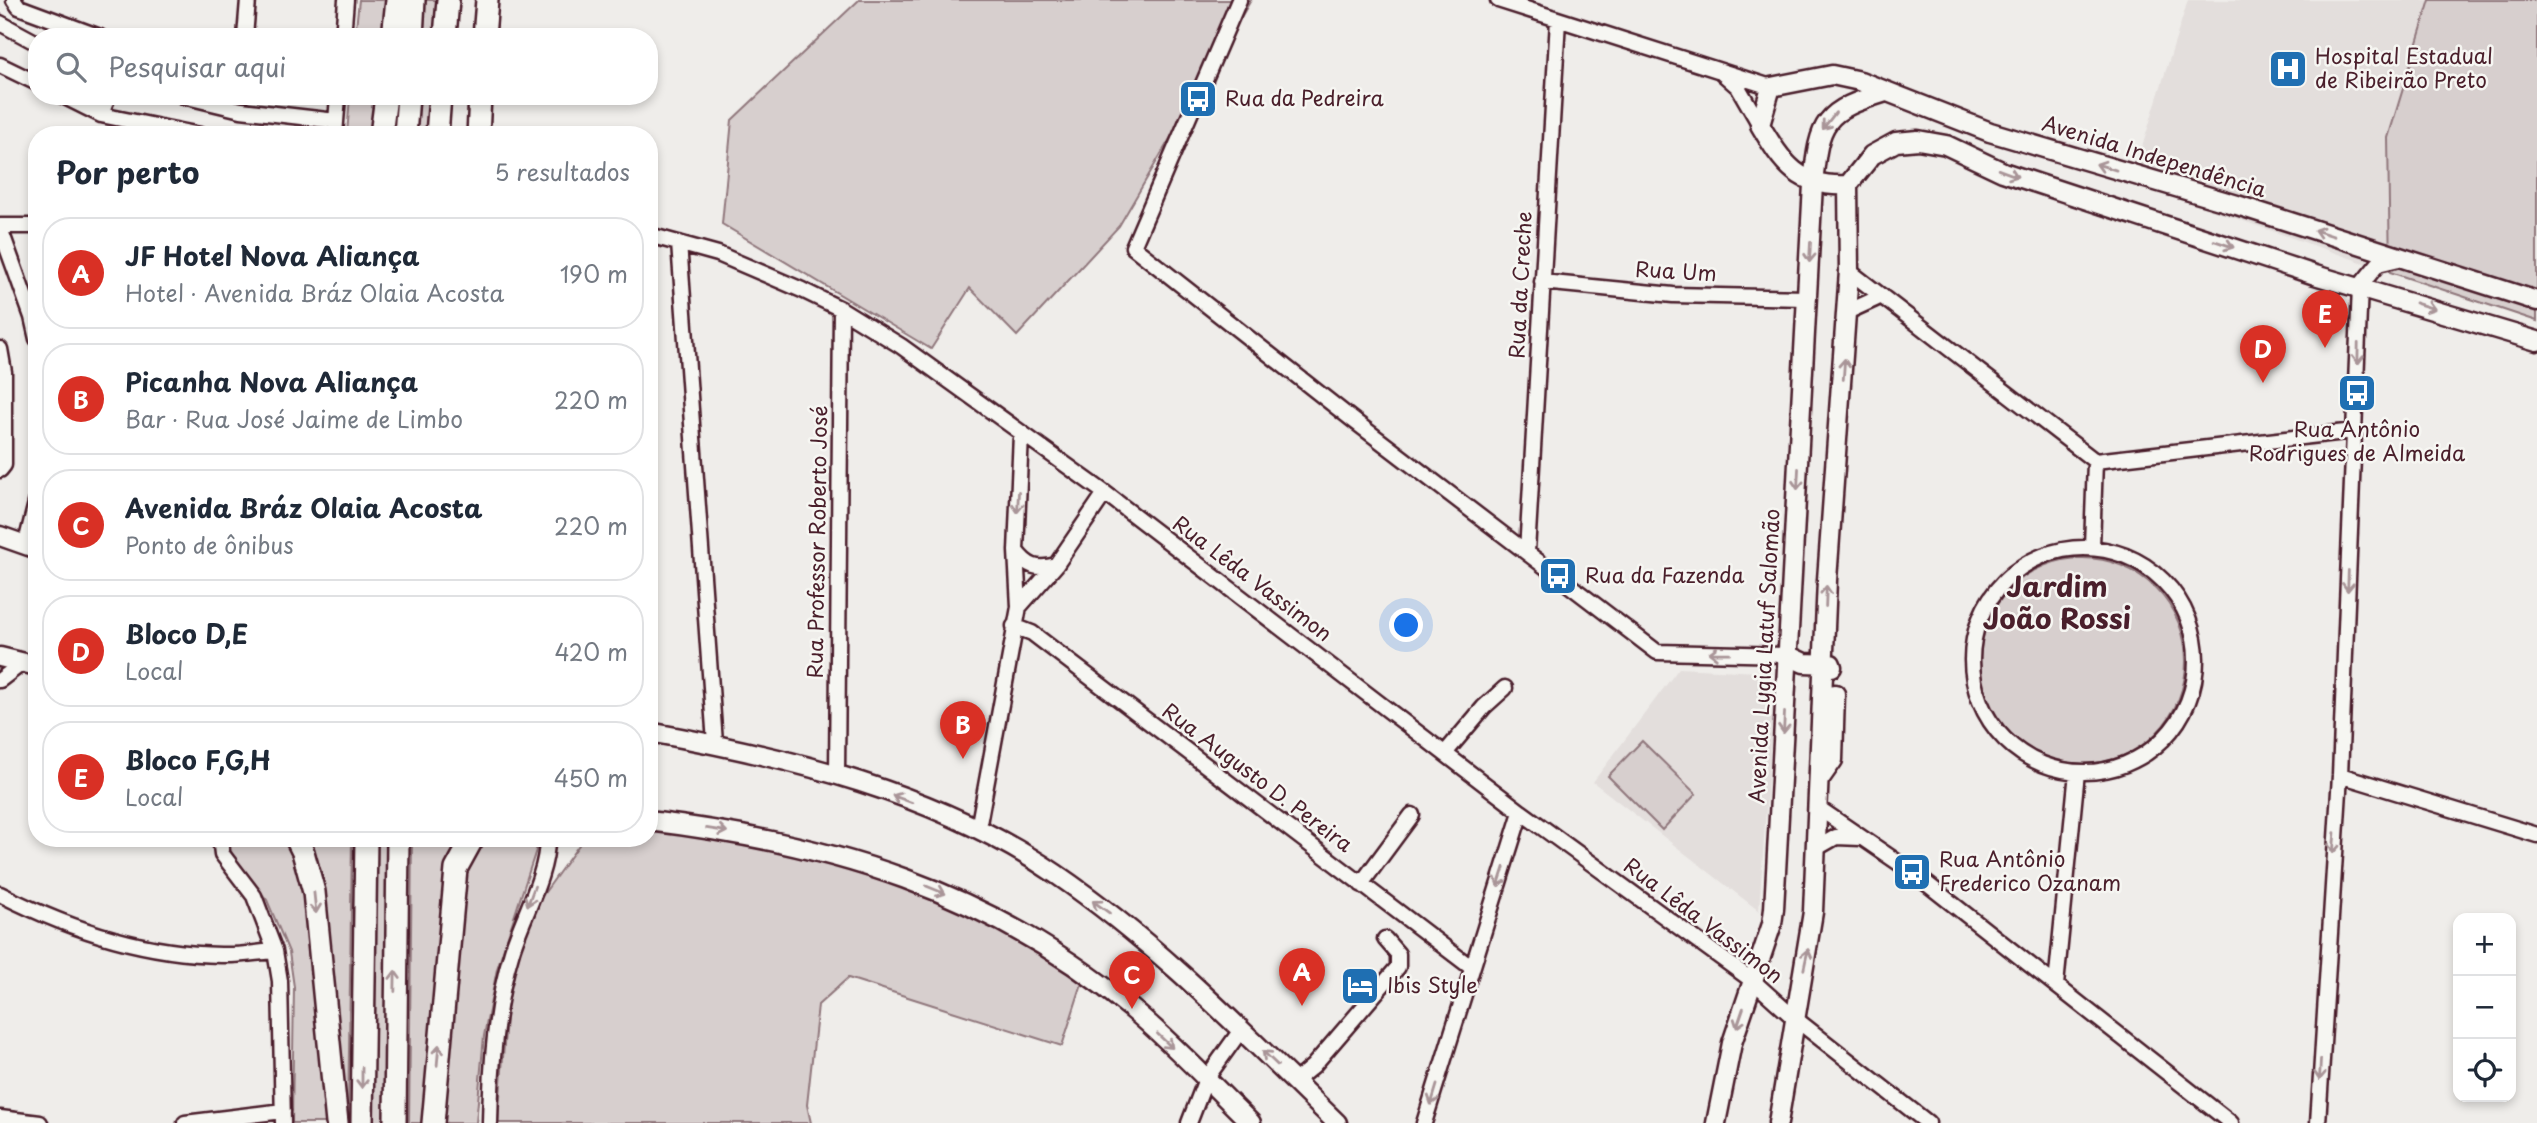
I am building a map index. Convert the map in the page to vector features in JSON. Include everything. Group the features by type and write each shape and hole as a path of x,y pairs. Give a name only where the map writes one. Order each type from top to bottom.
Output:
{"highway":[{"path":"394,28 397,0"},
{"path":"412,28 414,0"},
{"path":"446,28 448,0"},
{"path":"485,28 487,0"},
{"path":"382,126 385,105"},
{"path":"406,126 407,105"},
{"path":"438,126 440,105"},
{"path":"474,126 478,105"},
{"path":"478,126 480,105"},
{"path":"300,847 314,892 337,1123"},
{"path":"362,1123 366,847"},
{"path":"395,1123 398,847"},
{"path":"433,1123 456,869 468,847"}],"main road":[{"name":"Avenida Independência","path":"1771,87 1832,75 1886,92 1990,132 2237,205 2537,302"},
{"path":"1771,87 1760,125 1774,149 1795,172 1813,184 1847,185"},
{"path":"1813,184 1819,136 1829,117 1848,103 1886,92"},
{"path":"1778,1123 1793,1017 1810,942 1827,580 1847,313 1847,185 1872,155 1896,142 1918,140 1946,145 2003,172 2315,275 2360,286 2537,341"},
{"name":"Avenida Lygia Latuf Salomão","path":"1716,1123 1731,1043 1774,909 1813,184"},
{"path":"0,536 28,545"},
{"path":"1787,655 1804,663 1825,664"},
{"path":"0,657 28,665"},
{"path":"658,734 715,743 837,774 978,829 1054,873 1131,929 1337,1123"},
{"path":"658,822 716,829 789,843 880,868 981,908 1085,974 1132,1009 1251,1123"}],"street":[{"path":"14,0 19,8 75,28"},
{"path":"246,28 248,0"},
{"path":"344,28 346,0"},
{"path":"1239,0 1133,247 1657,652 1787,655"},
{"path":"1498,0 1771,87"},
{"name":"Rua da Creche","path":"1527,552 1558,20"},
{"path":"0,23 28,38"},
{"path":"0,65 28,79"},
{"path":"1717,69 1738,87 1760,125"},
{"path":"81,105 101,115 155,126"},
{"path":"101,115 105,105"},
{"path":"220,105 325,126"},
{"path":"335,126 337,105"},
{"path":"28,226 0,227 28,306"},
{"name":"Rua Lêda Vassimon","path":"658,237 718,254 841,309 901,346 1105,493 1446,752 1521,813 1753,981 1793,1017 1928,1123"},
{"path":"679,243 715,743"},
{"path":"2318,1123 2340,775 2360,286 2378,264 2403,258"},
{"path":"1849,271 2095,461 2354,431"},
{"name":"Rua Um","path":"1542,282 1673,295 1807,298"},
{"path":"1847,313 1882,296"},
{"name":"Rua Professor Roberto José","path":"837,774 841,309"},
{"path":"0,349 4,372 4,465 0,470"},
{"path":"978,829 1018,607 1016,551 1021,434"},
{"path":"2092,547 2095,461"},
{"path":"1018,607 1056,565 1105,493"},
{"path":"2092,547 2126,555 2156,573 2164,582 2179,600 2193,632 2197,667 2189,702 2171,732 2144,755 2112,769 2077,772 2046,766 2010,743 1995,728 1979,699 1972,668 1974,636 1985,606 2004,580 2030,560 2050,553 2092,547"},
{"path":"1016,551 1032,567 1042,569 1056,565"},
{"name":"Rua Augusto D. Pereira","path":"1014,626 1032,633 1472,968"},
{"path":"0,680 28,666"},
{"path":"1446,752 1484,707 1505,688"},
{"path":"2056,985 2077,772"},
{"path":"2340,775 2537,835"},
{"path":"1817,807 1869,841 2231,1123"},
{"path":"1424,1123 1521,813"},
{"path":"1361,884 1412,815"},
{"path":"1815,849 1836,837 1849,836 1869,841"},
{"path":"185,1123 283,1117 280,981 275,951 254,896 222,854 221,847"},
{"path":"490,1123 495,1036 502,994 511,953 545,861 546,847"},
{"path":"0,894 65,923 119,940 222,956 275,951"},
{"path":"1294,1082 1313,1066 1398,967 1398,954 1385,939"},
{"path":"1189,1123 1206,1079 1241,1030"},
{"path":"0,1118 40,1123"}],"shaded area":[{"path":"359,0 390,0 387,28 356,28"},
{"path":"423,0 439,0 437,28 421,28"},
{"path":"859,0 1251,0 1119,226 1017,336 970,288 931,349 722,224 732,120"},
{"name":"Hospital Estadual de Ribeirão Preto","path":"2188,0 2430,0 2388,138 2390,272 2131,182"},
{"path":"2430,0 2537,0 2537,321 2390,272 2388,138"},
{"path":"349,105 378,105 375,126 348,126"},
{"path":"415,105 431,105 430,126 414,126"},
{"path":"2083,558 2122,566 2140,575 2156,588 2169,604 2178,622 2186,661 2178,700 2169,718 2156,734 2140,747 2122,756 2083,764 2044,756 2026,747 2010,734 1997,718 1988,700 1980,661 1988,622 1997,604 2010,588 2026,575 2044,566"},
{"path":"1679,668 1758,672 1771,679 1774,694 1759,911 1593,782"},
{"path":"1642,741 1696,794 1662,830 1608,776"},
{"path":"658,823 880,868 1085,974 1062,1046 848,978 818,1005 807,1105 811,1123 498,1123 511,953 540,899 578,847 658,847"},
{"path":"230,847 290,847 305,887 327,1123 292,1123 294,987 289,952 267,900 232,857"},
{"path":"313,847 352,847 348,1123 341,1123 322,874"},
{"path":"375,847 387,847 385,1123 371,1123"},
{"path":"412,847 464,847 426,1123 409,1123"},
{"path":"479,847 537,847 497,969 484,1036 476,1123 439,1123 462,871"}],"place":[{"name":"Hospital Estadual de Ribeirão Preto","path":"2288,69"},
{"name":"Rua da Pedreira","path":"1198,99"},
{"name":"Bloco F,G,H","path":"2325,348"},
{"name":"Bloco D,E","path":"2263,383"},
{"name":"Rua Antônio Rodrigues de Almeida","path":"2357,393"},
{"name":"Rua da Fazenda","path":"1558,576"},
{"name":"Picanha Nova Aliança","path":"963,759"},
{"name":"Rua Antônio Frederico Ozanam","path":"1912,872"},
{"name":"Ibis Style","path":"1360,986"},
{"name":"JF Hotel Nova Aliança","path":"1302,1006"},
{"name":"Avenida Bráz Olaia Acosta","path":"1132,1009"}],"district":[{"name":"Jardim João Rossi","path":"2057,603"}]}
